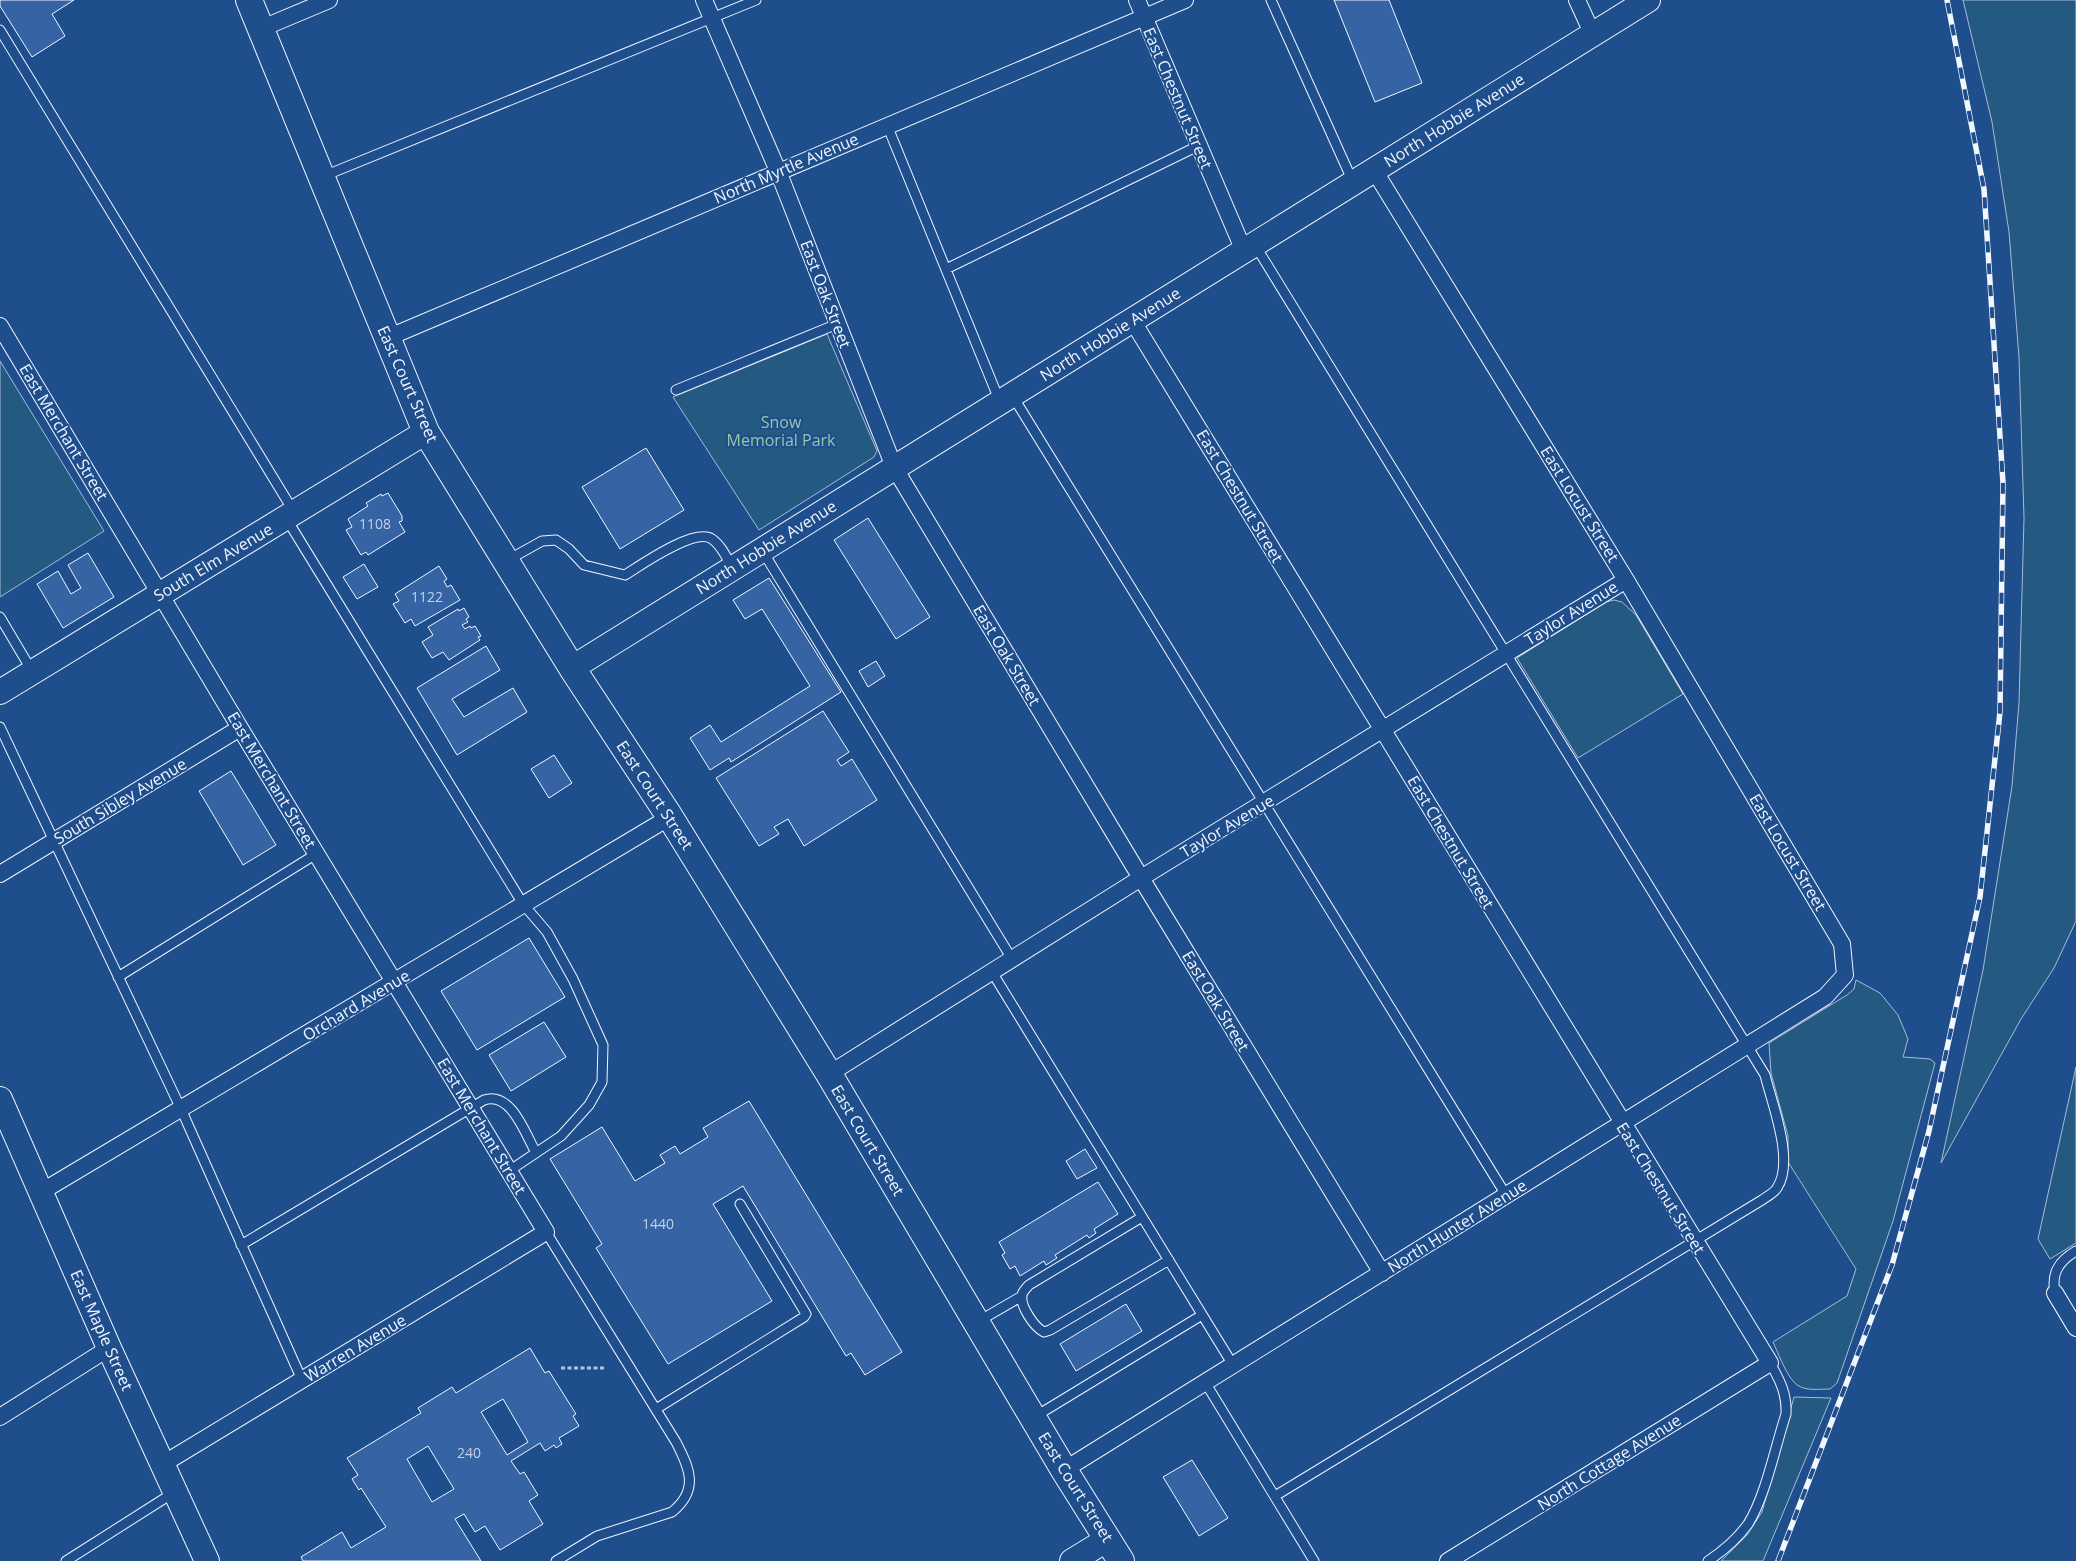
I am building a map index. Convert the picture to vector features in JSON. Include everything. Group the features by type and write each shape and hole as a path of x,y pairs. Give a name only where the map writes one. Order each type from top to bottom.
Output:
{"main road":[{"name":"East Court Street","path":"248,0 426,432 572,668 670,816 829,1074 1064,1470 1114,1550"},
{"name":"North Hobbie Avenue","path":"572,668 1648,0"},
{"name":"South Elm Avenue","path":"0,692 426,432"},
{"name":"East Maple Street","path":"0,1099 207,1561"},
{"path":"1072,1561 1114,1550"}],"street":[{"path":"260,29 328,0"},
{"name":"East Oak Street","path":"704,0 778,171 894,468 1382,1273"},
{"name":"East Chestnut Street","path":"1137,0 1198,146 1249,248"},
{"name":"North Myrtle Avenue","path":"387,338 1185,0"},
{"path":"1577,0 1592,35"},
{"name":"East Locust Street","path":"1374,170 1626,580 1842,944 1844,975"},
{"name":"East Chestnut Street","path":"1132,320 1770,1364"},
{"name":"East Merchant Street","path":"0,326 240,728 546,1232"},
{"name":"Taylor Avenue","path":"829,1074 1141,878 1626,580"},
{"name":"South Sibley Avenue","path":"0,874 240,728"},
{"name":"Orchard Avenue","path":"41,1192 670,816"},
{"name":"North Hunter Avenue","path":"1064,1470 1825,997 1844,975"},
{"name":"Warren Avenue","path":"163,1464 546,1232"},
{"path":"2055,1293 2076,1328"},
{"path":"0,1417 110,1348"},
{"name":"North Cottage Avenue","path":"1448,1561 1770,1364"}],"lane":[{"path":"321,176 756,0"},
{"path":"1271,0 1354,183"},
{"path":"0,30 523,904 547,932 573,979 603,1045 602,1082 589,1105 561,1136 509,1171"},
{"path":"887,125 946,268 1006,398 1264,803 1506,1195"},
{"path":"946,268 1198,146"},
{"path":"1249,248 1506,654 1765,1075 1783,1147 1783,1174 1777,1189 1695,1242 1275,1496"},
{"path":"676,390 838,324"},
{"path":"506,562 542,541 556,540 569,549 584,564 625,575 678,543 701,536 712,538 732,568"},
{"path":"762,550 1012,959"},
{"path":"0,617 32,672"},
{"path":"0,727 181,1109 302,1380"},
{"path":"118,977 316,854"},
{"path":"992,972 1233,1365"},
{"path":"241,1245 471,1108 493,1097 501,1100 515,1114 536,1153"},
{"path":"656,1409 806,1314 740,1204"},
{"path":"976,1322 1022,1296 1029,1285 1142,1217"},
{"path":"546,1232 656,1409 686,1464 690,1486 687,1496 672,1512 597,1536 556,1561"},
{"path":"2055,1293 2053,1283 2056,1270 2063,1259 2076,1251"},
{"path":"1022,1296 1022,1303 1033,1322 1038,1329 1044,1332 1060,1325 1117,1289 1169,1260"},
{"path":"1033,1418 1202,1315"},
{"path":"1708,1561 1732,1542 1747,1525 1758,1505 1786,1414 1786,1400 1780,1381 1770,1364"},
{"path":"1205,1382 1314,1561"},
{"path":"66,1561 176,1492"}],"path":[{"path":"561,1368 604,1368"}],"green space":[{"path":"1963,0 2075,0 2076,2 2076,921 2054,968 2021,1019 1941,1163 1983,970 2012,786 2019,703 2024,518 2019,357 2009,232 1992,122"},
{"name":"Snow Memorial Park","path":"827,334 877,451 874,457 759,530 673,397"},
{"path":"0,361 104,531 0,597"},
{"path":"1614,600 1622,602 1636,615 1683,694 1578,758 1517,658 1606,602"},
{"path":"1856,980 1880,993 1898,1015 1908,1039 1903,1057 1930,1059 1935,1063 1893,1221 1837,1383 1830,1389 1810,1389 1802,1388 1791,1378 1773,1342 1847,1296 1856,1269 1788,1162 1788,1136 1771,1073 1769,1043 1847,995 1854,989"},
{"path":"2076,1067 2076,1243 2050,1259 2038,1239"},
{"path":"1794,1397 1831,1398 1763,1561 1721,1561 1747,1535 1762,1512"}],"building":[{"path":"0,0 74,0 52,14 65,36 32,57 0,6"},
{"path":"1334,0 1389,0 1422,83 1375,102"},
{"path":"646,448 684,510 620,549 582,487"},
{"path":"388,493 402,516 402,521 399,522 405,532 368,555 366,552 361,555 346,530 352,527 348,519 368,506 366,503 381,494 382,496"},
{"path":"868,518 930,617 896,639 834,540"},
{"path":"88,553 114,597 63,628 37,584 58,571 71,594 81,588 68,565"},
{"path":"364,564 378,587 357,599 343,577"},
{"path":"439,566 447,579 444,581 447,587 451,585 460,600 415,626 411,619 405,623 393,604 399,601 395,594"},
{"path":"769,578 841,692 731,762 729,758 710,770 690,738 710,725 721,742 810,686 762,609 745,619 733,600"},
{"path":"464,608 469,617 466,619 468,622 462,625 465,629 475,626 481,636 478,637 480,640 449,660 443,652 432,658 422,642 433,635 428,627 458,609 459,611"},
{"path":"486,646 500,670 452,699 464,717 513,688 527,712 457,755 417,688"},
{"path":"876,661 885,676 868,687 859,671"},
{"path":"823,711 849,752 837,760 841,766 852,759 877,800 804,846 788,819 774,827 779,834 759,846 716,778"},
{"path":"554,755 572,783 549,798 531,769"},
{"path":"231,771 276,845 243,865 199,791"},
{"path":"529,938 565,997 477,1050 441,991"},
{"path":"544,1022 566,1057 511,1091 489,1055"},
{"path":"749,1101 902,1352 865,1375 851,1353 846,1356 743,1186 713,1204 772,1301 668,1364 596,1248 602,1244 550,1159 602,1127 635,1181 665,1163 660,1155 675,1146 680,1154 708,1137 703,1128"},
{"path":"1085,1149 1097,1168 1077,1179 1066,1161"},
{"path":"1098,1182 1118,1214 1094,1229 1096,1233 1089,1238 1087,1235 1055,1255 1057,1258 1046,1265 1044,1261 1020,1276 1015,1266 1010,1269 1002,1255 1005,1253 999,1242"},
{"path":"1126,1304 1142,1331 1076,1371 1060,1344"},
{"path":"530,1348 545,1373 549,1371 576,1414 573,1416 579,1426 559,1438 562,1444 556,1448 554,1445 545,1451 540,1443 511,1461 520,1474 524,1472 538,1495 529,1501 543,1524 500,1550 485,1526 475,1532 464,1514 455,1519 481,1561 303,1561 301,1557 342,1532 351,1548 386,1527 361,1488 359,1490 352,1479 358,1475 347,1458 421,1413 418,1408 452,1387 456,1393","holes":["503,1399 528,1442 507,1455 481,1412","428,1446 454,1489 432,1502 407,1459"]},
{"path":"1192,1460 1228,1518 1199,1536 1163,1477"}],"railway":[{"path":"1778,1561 1892,1265 1929,1131 1980,897 2000,712 2003,483 1984,189 1947,0"}]}
